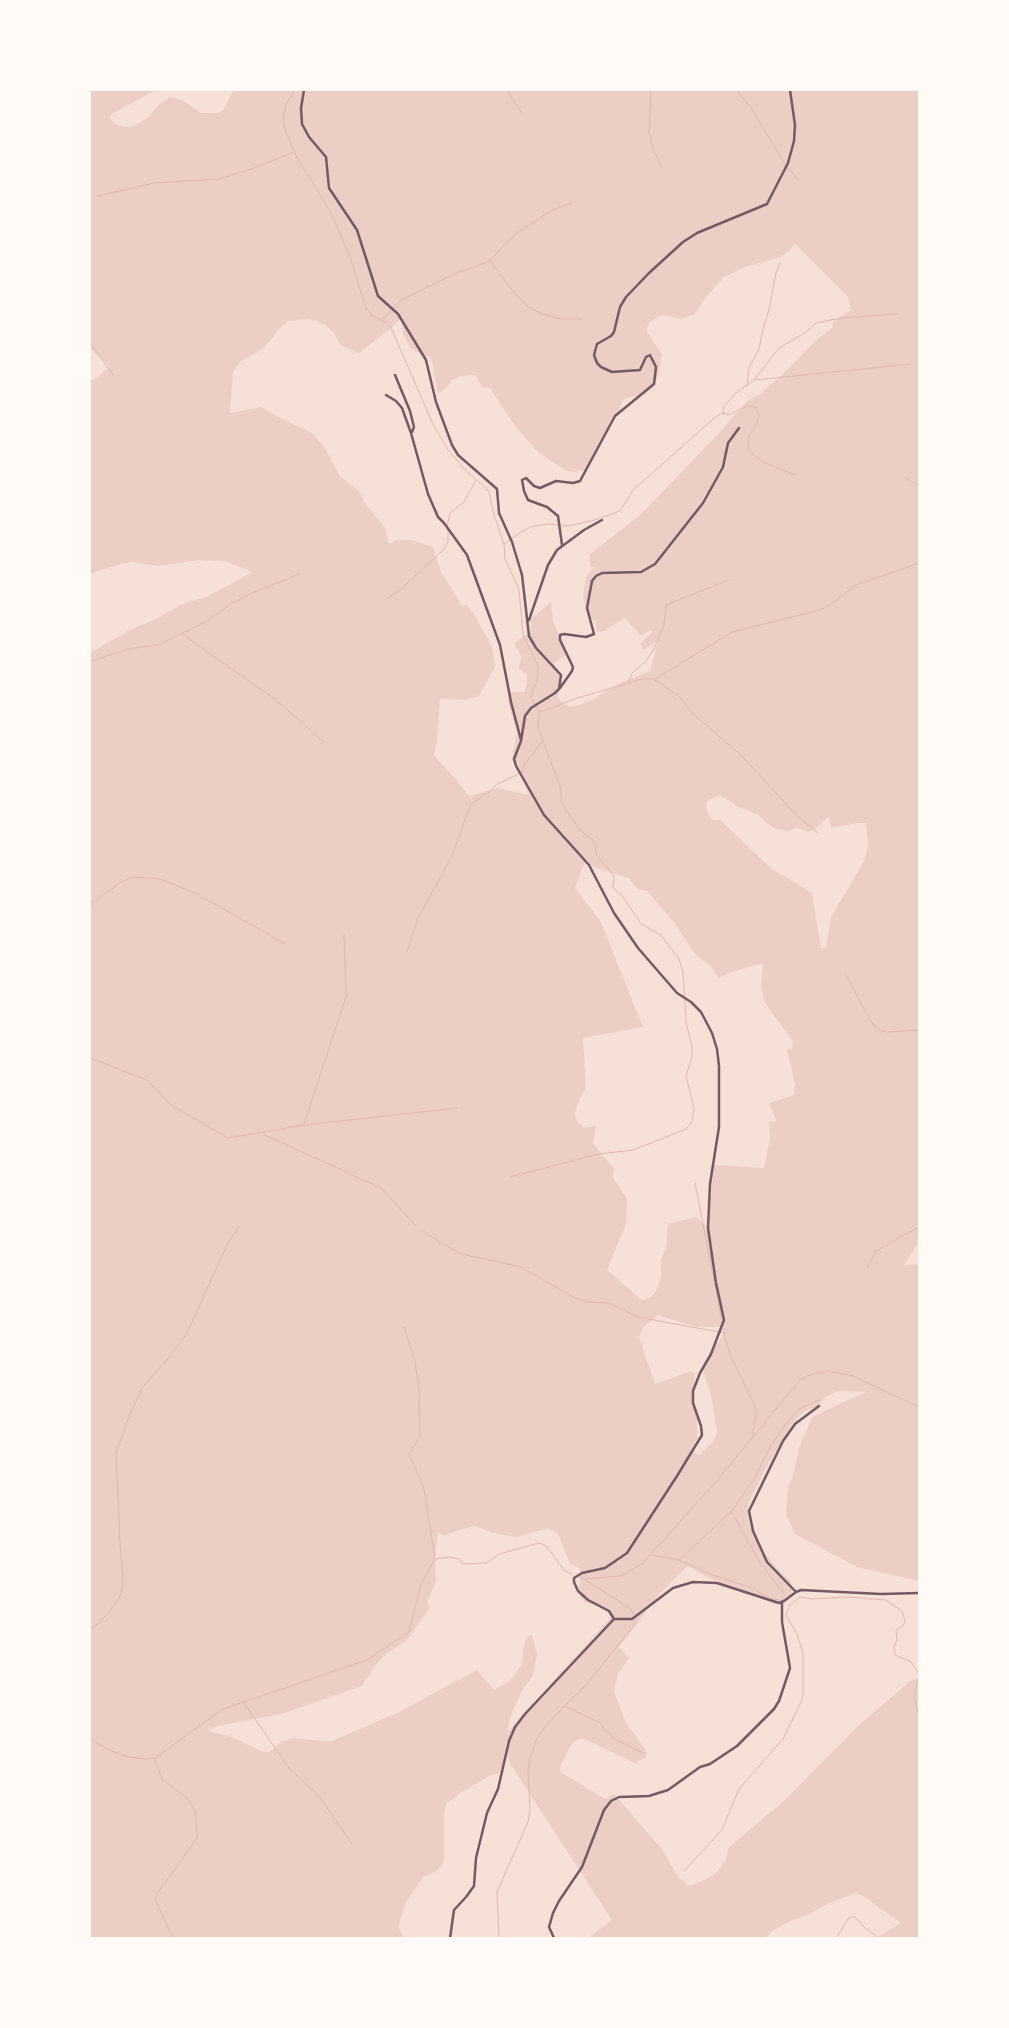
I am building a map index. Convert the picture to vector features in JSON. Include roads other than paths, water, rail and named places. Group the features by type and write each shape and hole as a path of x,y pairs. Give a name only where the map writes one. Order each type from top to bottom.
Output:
{"street":[{"path":"304,90 301,108 302,124 309,137 326,157 329,188 357,230 376,291 380,299 393,307 426,360 436,402 454,450 497,489 499,513 510,535 519,564 529,636 533,644 561,675 559,689"},
{"path":"562,545 558,516 547,507 528,500 522,480 526,478 534,486 540,488 556,482 573,484 580,481 615,416 654,384 656,367 650,355 646,356 640,370 607,370 601,367 595,360 597,344 611,336 614,332 620,307 626,297 683,242 697,233 767,204 788,163 794,140 795,125 790,90"},
{"path":"395,375 410,411 414,427 411,433"},
{"path":"386,395 396,401 402,408 428,494 438,517 467,554 503,654 509,693 521,741"},
{"path":"614,1619 609,1612 588,1600 578,1591 574,1578 582,1573 605,1568 627,1553 700,1438 702,1431 694,1409 693,1391 724,1324 724,1314 716,1283 708,1228 710,1184 719,1126 719,1066 712,1033 701,1012 691,1002 677,993 638,948 614,913 589,865 563,838 534,800 514,761 521,741 524,719 528,711 551,697 573,669 560,635 586,637 594,634 587,608 590,588 594,578 602,573 641,572 655,564 703,503 723,467 728,443 739,428"},
{"path":"528,621 548,565 562,545 602,520"},
{"path":"796,1592 767,1562 753,1531 749,1511 773,1459 787,1435 799,1421 819,1406"},
{"path":"450,1938 454,1910 466,1898 474,1886 476,1858 487,1813 498,1789 509,1741 515,1727 614,1619 632,1619 673,1588 693,1582 717,1583 766,1600 782,1602 801,1590 880,1594 919,1592"},
{"path":"554,1938 549,1927 553,1913 582,1867 604,1810 611,1800 649,1796 668,1790 700,1767 710,1764 737,1746 774,1709 779,1701 790,1668 782,1622 782,1602"}],"waterway":[{"path":"295,90 286,104 283,120 284,127 298,160 325,202 335,222 350,257 366,308 371,315 387,323 391,328 433,424 448,450 467,472 489,492 494,515 504,544 505,559 519,589 523,635 538,666 537,682 531,697 539,711 538,728 560,786 562,804 580,830 593,840 596,846 595,853 614,876 613,888 624,898 641,924 661,935 679,959 683,971 686,1022 692,1047 692,1057 686,1076 694,1108 692,1122 686,1129 633,1150 599,1154 510,1177"},
{"path":"506,90 522,113"},
{"path":"651,90 649,133 654,151 662,168"},
{"path":"736,90 750,106 783,161 798,180"},
{"path":"98,196 154,183 219,179 294,152"},
{"path":"382,320 401,300 454,274 490,261 518,232 559,207 572,203"},
{"path":"491,262 527,306 542,314 560,319 581,319"},
{"path":"747,386 749,368 759,349 780,262"},
{"path":"723,413 724,406 736,393 754,380 779,348 808,331 816,323 841,318 897,314"},
{"path":"90,343 113,375"},
{"path":"755,380 910,364"},
{"path":"504,544 533,526 549,524 568,526 595,520 620,511 633,490 711,421 720,414 729,415 747,406 756,407 759,416 749,436 748,447 751,453 763,462 795,475"},
{"path":"905,477 919,486"},
{"path":"447,526 450,513 464,502 476,480"},
{"path":"388,598 401,589 443,550 448,543 448,530"},
{"path":"540,711 642,679 655,679 732,632 820,610 830,605 856,585 919,563"},
{"path":"90,662 127,649 158,645 205,622 250,594 300,574"},
{"path":"628,683 632,673 646,661 654,649 664,625 666,605 729,580"},
{"path":"182,634 276,700 324,742"},
{"path":"655,680 679,696 690,711 743,757 796,815 818,833"},
{"path":"522,772 524,765 541,743"},
{"path":"407,952 418,918 451,858 471,804 488,793 497,784 518,774"},
{"path":"90,907 92,903 120,883 133,877 159,879 191,891 286,944"},
{"path":"304,1124 346,997 344,934"},
{"path":"846,975 875,1027 886,1032 919,1030"},
{"path":"90,1058 147,1080 171,1105 228,1138 304,1125 457,1108"},
{"path":"263,1134 381,1188 416,1226"},
{"path":"695,1183 722,1322"},
{"path":"90,1630 100,1622 119,1599 122,1590 116,1452 142,1388 186,1335 228,1243 239,1226"},
{"path":"867,1268 876,1251 919,1227"},
{"path":"423,1231 462,1254 521,1267 575,1298 588,1302 609,1303 638,1317 724,1333"},
{"path":"722,1326 730,1355 755,1406 756,1416 752,1438"},
{"path":"90,1739 111,1751 129,1757 155,1758 223,1709 367,1660 409,1632 421,1584 435,1559 424,1488 409,1454 420,1437 419,1389 415,1362 404,1327"},
{"path":"584,1579 621,1576 643,1563 720,1477 799,1381 809,1375 827,1371 853,1376 919,1407"},
{"path":"679,1560 732,1511 756,1476 771,1445 799,1409 819,1400"},
{"path":"732,1512 760,1563 785,1595"},
{"path":"435,1559 450,1557 459,1559 463,1564 486,1563 499,1554 539,1543 546,1546 565,1571 572,1574"},
{"path":"651,1555 679,1560 713,1575 752,1588 767,1597 779,1600"},
{"path":"580,1577 630,1608 634,1614"},
{"path":"684,1871 722,1830 739,1789 783,1739 800,1704 803,1696 803,1653 797,1634 786,1615 790,1605 800,1597 813,1599 848,1597 886,1600 902,1611 905,1621 903,1626 896,1630 895,1655 911,1662 918,1672 919,1678 914,1696 919,1717"},
{"path":"499,1938 497,1892 528,1822 530,1809 528,1770 536,1740 545,1727 580,1692 637,1622"},
{"path":"244,1703 289,1768 319,1796 352,1844"},
{"path":"566,1707 600,1723 613,1738 643,1753"},
{"path":"155,1760 162,1779 187,1798 195,1810 197,1838 157,1894 155,1900 173,1938"},
{"path":"836,1938 849,1918 854,1916 865,1928 879,1938"}]}
